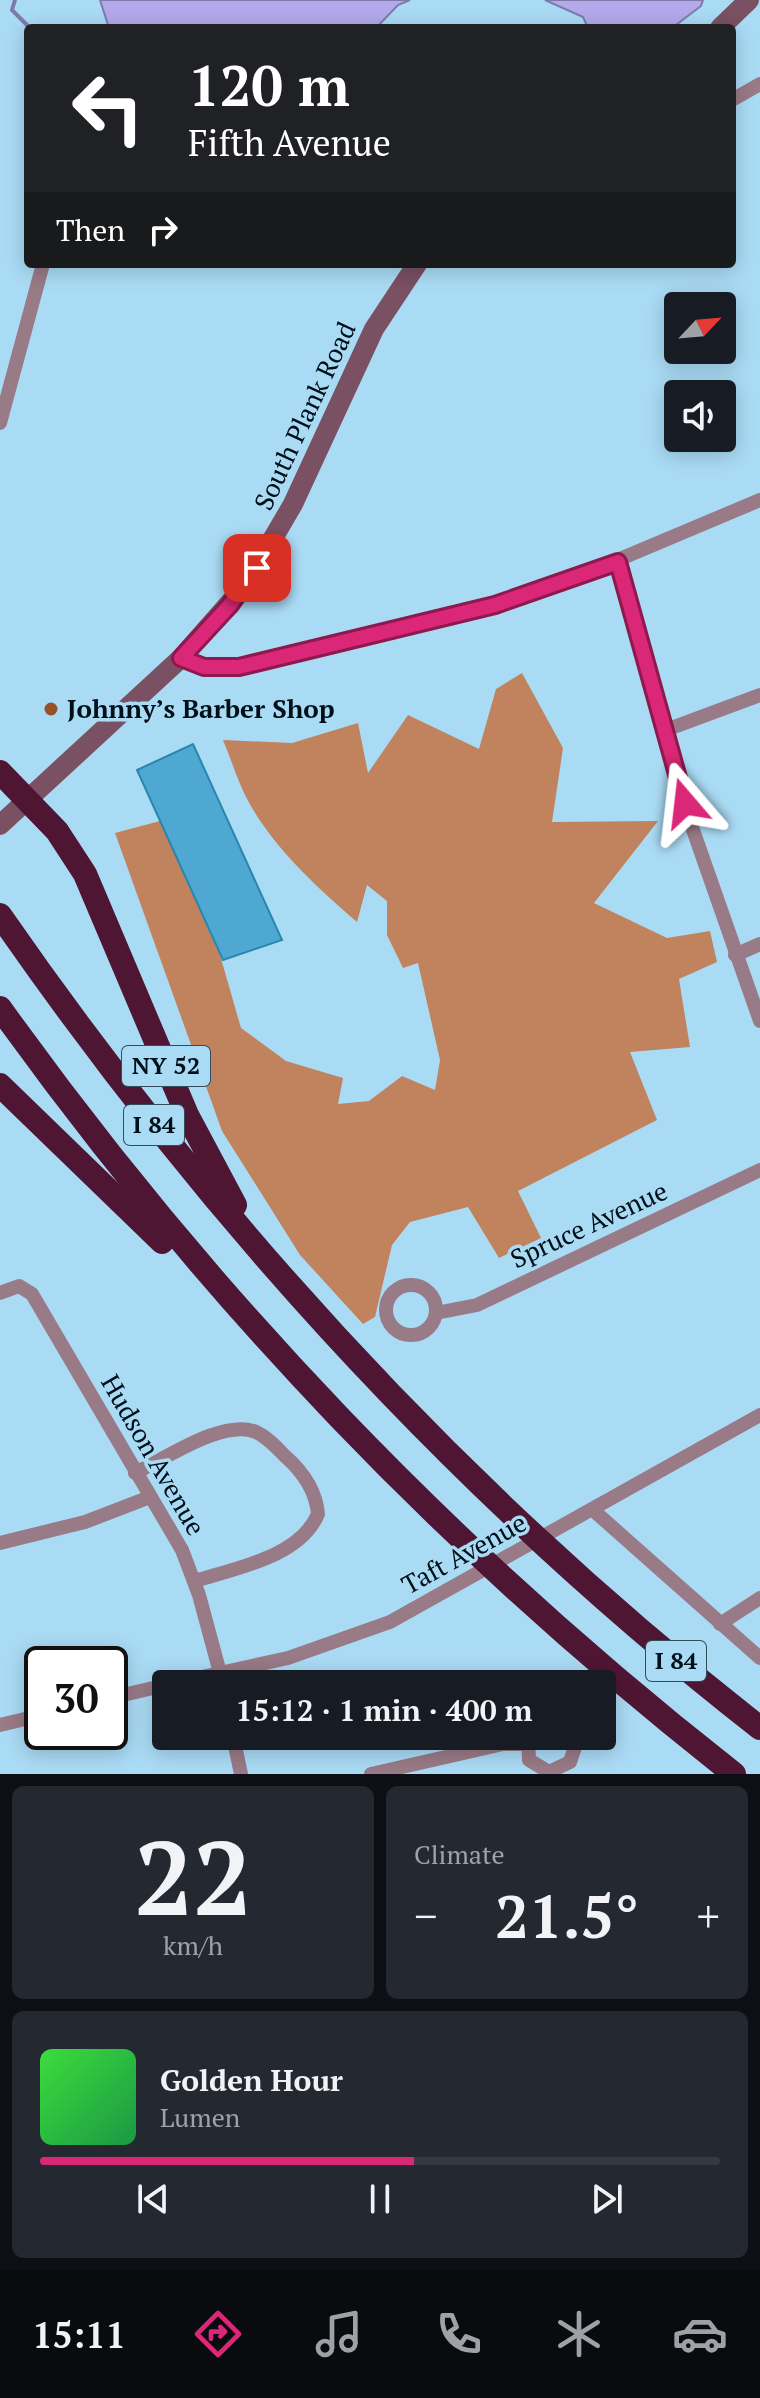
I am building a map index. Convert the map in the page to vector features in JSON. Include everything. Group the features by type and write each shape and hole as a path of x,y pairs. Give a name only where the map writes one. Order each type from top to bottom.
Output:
{"highway":[{"path":"0,772 26,801"},
{"name":"NY 52","path":"26,801 57,831 91,886 187,1115 217,1177 321,1324"},
{"name":"I 84","path":"0,915 85,1035 176,1154 321,1324 482,1489 593,1591 760,1728"},
{"name":"I 84","path":"0,1008 135,1187 282,1358 427,1508 542,1616 734,1774"},
{"path":"0,1085 282,1358"}],"main road":[{"path":"724,24 749,0"},
{"name":"South Plank Road","path":"0,825 181,658 230,605 264,558 293,504 374,329 414,268"}],"street":[{"path":"736,98 760,84"},
{"path":"0,423 42,268"},
{"path":"181,658 204,667 239,667 509,601 618,562 760,500"},
{"path":"618,562 663,731 735,955 760,1021"},
{"path":"663,731 760,695"},
{"path":"735,955 760,944"},
{"name":"Spruce Avenue","path":"436,1313 477,1305 760,1170"},
{"name":"Hudson Avenue","path":"0,1293 19,1286 32,1294 182,1550 195,1581 220,1670"},
{"name":"Taft Avenue","path":"248,1670 390,1622 760,1415"},
{"path":"135,1473 217,1433 243,1429 267,1439 291,1461 311,1488 318,1514 302,1538 262,1560 195,1581"},
{"path":"0,1543 85,1522 150,1497"},
{"path":"593,1510 760,1658"},
{"path":"720,1624 760,1598"},
{"name":"Taft Avenue","path":"128,1694 152,1688"},
{"path":"0,1725 24,1719"},
{"path":"236,1750 241,1774"},
{"path":"371,1774 477,1750"},
{"path":"530,1750 534,1766 557,1772 574,1755 573,1750"}],"shaded area":[{"path":"100,0 410,0 398,5 380,24 108,24"},
{"path":"545,0 703,0 701,6 677,24 586,24 583,17"},
{"path":"522,673 563,748 552,822 658,821 594,903 667,938 710,931 717,962 679,979 690,1047 630,1052 657,1120 518,1191 541,1238 499,1258 468,1207 410,1222 392,1245 375,1317 363,1324 300,1255 222,1131 115,833 160,821 220,955 241,1028 286,1061 343,1078 338,1104 369,1101 402,1076 435,1090 440,1060 418,963 403,968 387,935 387,901 367,885 357,922 311,880 282,849 257,815 243,790 223,740 292,743 358,723 368,773 408,715 479,749 496,689"}],"building":[{"path":"193,744 282,940 223,960 137,770"}],"waterway":[{"path":"15,0 12,10 26,24"}],"place":[{"name":"Johnny’s Barber Shop","path":"51,709"}],"route":[{"path":"257,568 230,605 181,658 204,667 222,668 262,662 365,634 495,605 551,588 618,562 685,803"}]}
